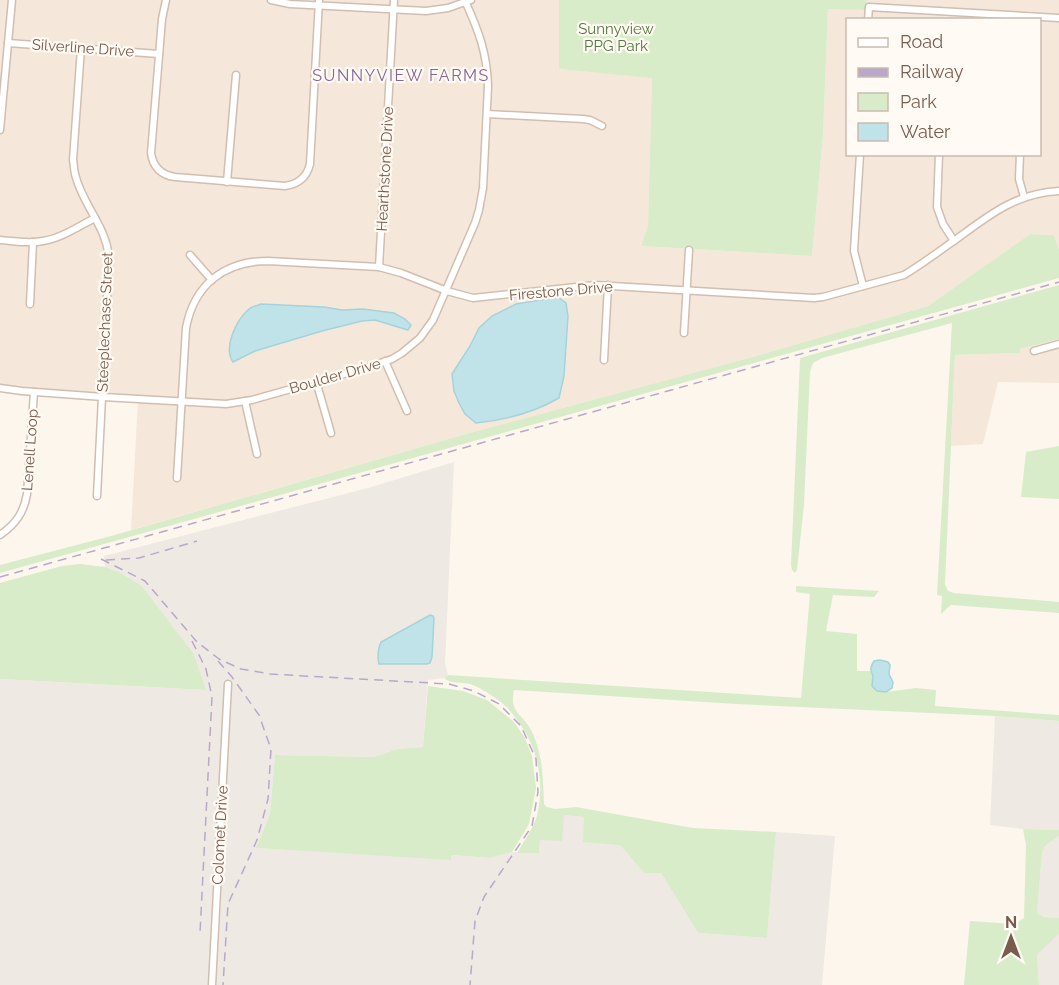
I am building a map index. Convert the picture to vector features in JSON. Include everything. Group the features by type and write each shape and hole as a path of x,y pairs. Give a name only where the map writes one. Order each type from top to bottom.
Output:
{"street":[{"path":"0,130 12,0"},
{"path":"166,0 162,19 151,153 154,164 168,176 285,186 301,180 309,169 319,3"},
{"path":"272,0 290,4 319,3 393,10 436,10 468,1"},
{"name":"Hearthstone Drive","path":"380,267 394,0"},
{"name":"Boulder Drive","path":"0,388 226,404 245,401 386,361 410,347 426,331 447,291 475,223 483,188 488,86 486,57 468,1"},
{"path":"868,18 868,7 945,16 1059,18"},
{"name":"Silverline Drive","path":"8,43 159,54"},
{"name":"Steeplechase Street","path":"81,48 73,160 78,185 105,237 109,259 98,496"},
{"path":"227,182 236,75"},
{"path":"487,114 583,119 602,126"},
{"path":"860,156 854,251 863,286"},
{"path":"939,156 937,207 943,224 954,241"},
{"path":"1020,156 1019,179 1024,197"},
{"name":"Firestone Drive","path":"177,478 188,319 195,300 204,288 217,275 237,265 254,261 380,267 461,296 473,298 609,285 814,298 904,275 996,210 1024,197 1059,191"},
{"path":"0,240 44,241 59,237 95,218"},
{"path":"30,304 33,242"},
{"path":"684,333 688,250"},
{"path":"190,255 212,280"},
{"path":"604,360 609,285"},
{"path":"1034,351 1059,345"},
{"path":"386,361 407,411"},
{"path":"316,381 331,433"},
{"name":"Lenell Loop","path":"0,535 10,528 25,506 34,392"},
{"path":"245,401 257,454"},
{"name":"Colomet Drive","path":"212,985 228,684"}],"shaded area":[{"path":"0,0 559,0 559,69 652,77 648,225 641,246 812,256 823,136 828,8 866,10 867,0 1059,0 1059,250 1054,235 1030,234 928,306 131,530 138,400 0,388"},
{"path":"1059,339 1059,383 998,382 983,444 951,446 955,355 1019,353 1020,349"},
{"path":"454,462 445,663 448,675 444,678 428,680 423,747 397,749 375,757 275,755 270,814 256,848 451,859 451,855 490,858 512,852 539,853 540,840 564,815 585,817 620,845 644,873 661,873 698,933 767,938 776,832 835,836 822,985 0,985 0,679 205,690 194,654 142,586 119,572 105,567 104,556 368,488"},
{"path":"995,716 1059,721 1059,830 990,825"},
{"path":"1059,836 1059,918 1044,917 1037,913 1042,853 1045,846"},
{"path":"1059,934 1059,985 1039,985 1037,955"}],"green space":[{"name":"Sunnyview PPG Park","path":"559,0 867,0 866,10 828,9 823,136 812,256 641,246 648,225 652,78 559,69"},
{"path":"1030,234 1054,235 1059,250 1059,278 0,573 0,565 111,536 466,434 756,356 928,306"},
{"path":"1059,285 1059,339 1020,349 1020,353 955,355 945,584 948,591 954,593 1059,602 1059,613 951,605 941,614 942,596 937,595 952,323 822,358 813,363 810,372 804,505 795,573 791,565 800,358"},
{"path":"1059,446 1059,499 1021,497 1026,452"},
{"path":"80,564 105,567 119,572 142,586 194,654 206,690 0,679 0,583 62,566"},
{"path":"796,586 879,591 874,597 833,595 826,631 857,634 857,671 870,671 877,691 916,688 936,690 935,706 1059,715 1059,721 514,690 513,704 531,730 538,748 542,766 544,804 547,807 555,809 576,807 693,828 776,832 767,938 698,933 661,873 644,873 620,845 583,842 584,817 564,815 562,841 540,840 539,853 517,853 537,816 540,778 535,753 524,730 501,702 473,685 444,678 448,675 801,698 810,594 796,592"},
{"path":"428,686 463,691 487,700 514,722 525,738 532,756 536,788 529,824 512,852 490,858 451,855 451,860 256,848 270,814 275,755 374,757 397,749 423,747"},
{"path":"1023,829 1059,830 1059,836 1045,846 1042,853 1037,913 1044,917 1059,918 1059,934 1037,955 1039,985 964,985 970,921 1015,924 1024,918 1026,845"}],"water":[{"path":"558,297 566,303 568,316 564,376 559,398 519,415 476,423 465,414 459,403 454,391 452,374 479,328 492,316 516,304"},
{"path":"261,304 342,310 363,309 394,313 411,325 408,330 375,320 362,321 255,351 233,362 229,349 235,327 249,309"},
{"path":"430,615 434,618 430,663 379,664 378,653 381,642"},
{"path":"880,660 890,665 889,674 893,682 892,688 886,692 877,691 872,686 871,667 874,661"}],"railway":[{"path":"0,577 1059,282"},
{"path":"106,560 139,558 197,541"},
{"path":"101,559 145,581 197,642 219,659 241,669 270,674 449,684 474,691 499,704 521,726 536,759 538,792 532,826 484,897 475,921 470,985"},
{"path":"192,641 206,669 212,697 200,933"},
{"path":"218,661 259,715 271,749 268,799 257,840 228,904 223,985"}],"district":[{"name":"SUNNYVIEW FARMS","path":"401,75"}]}
